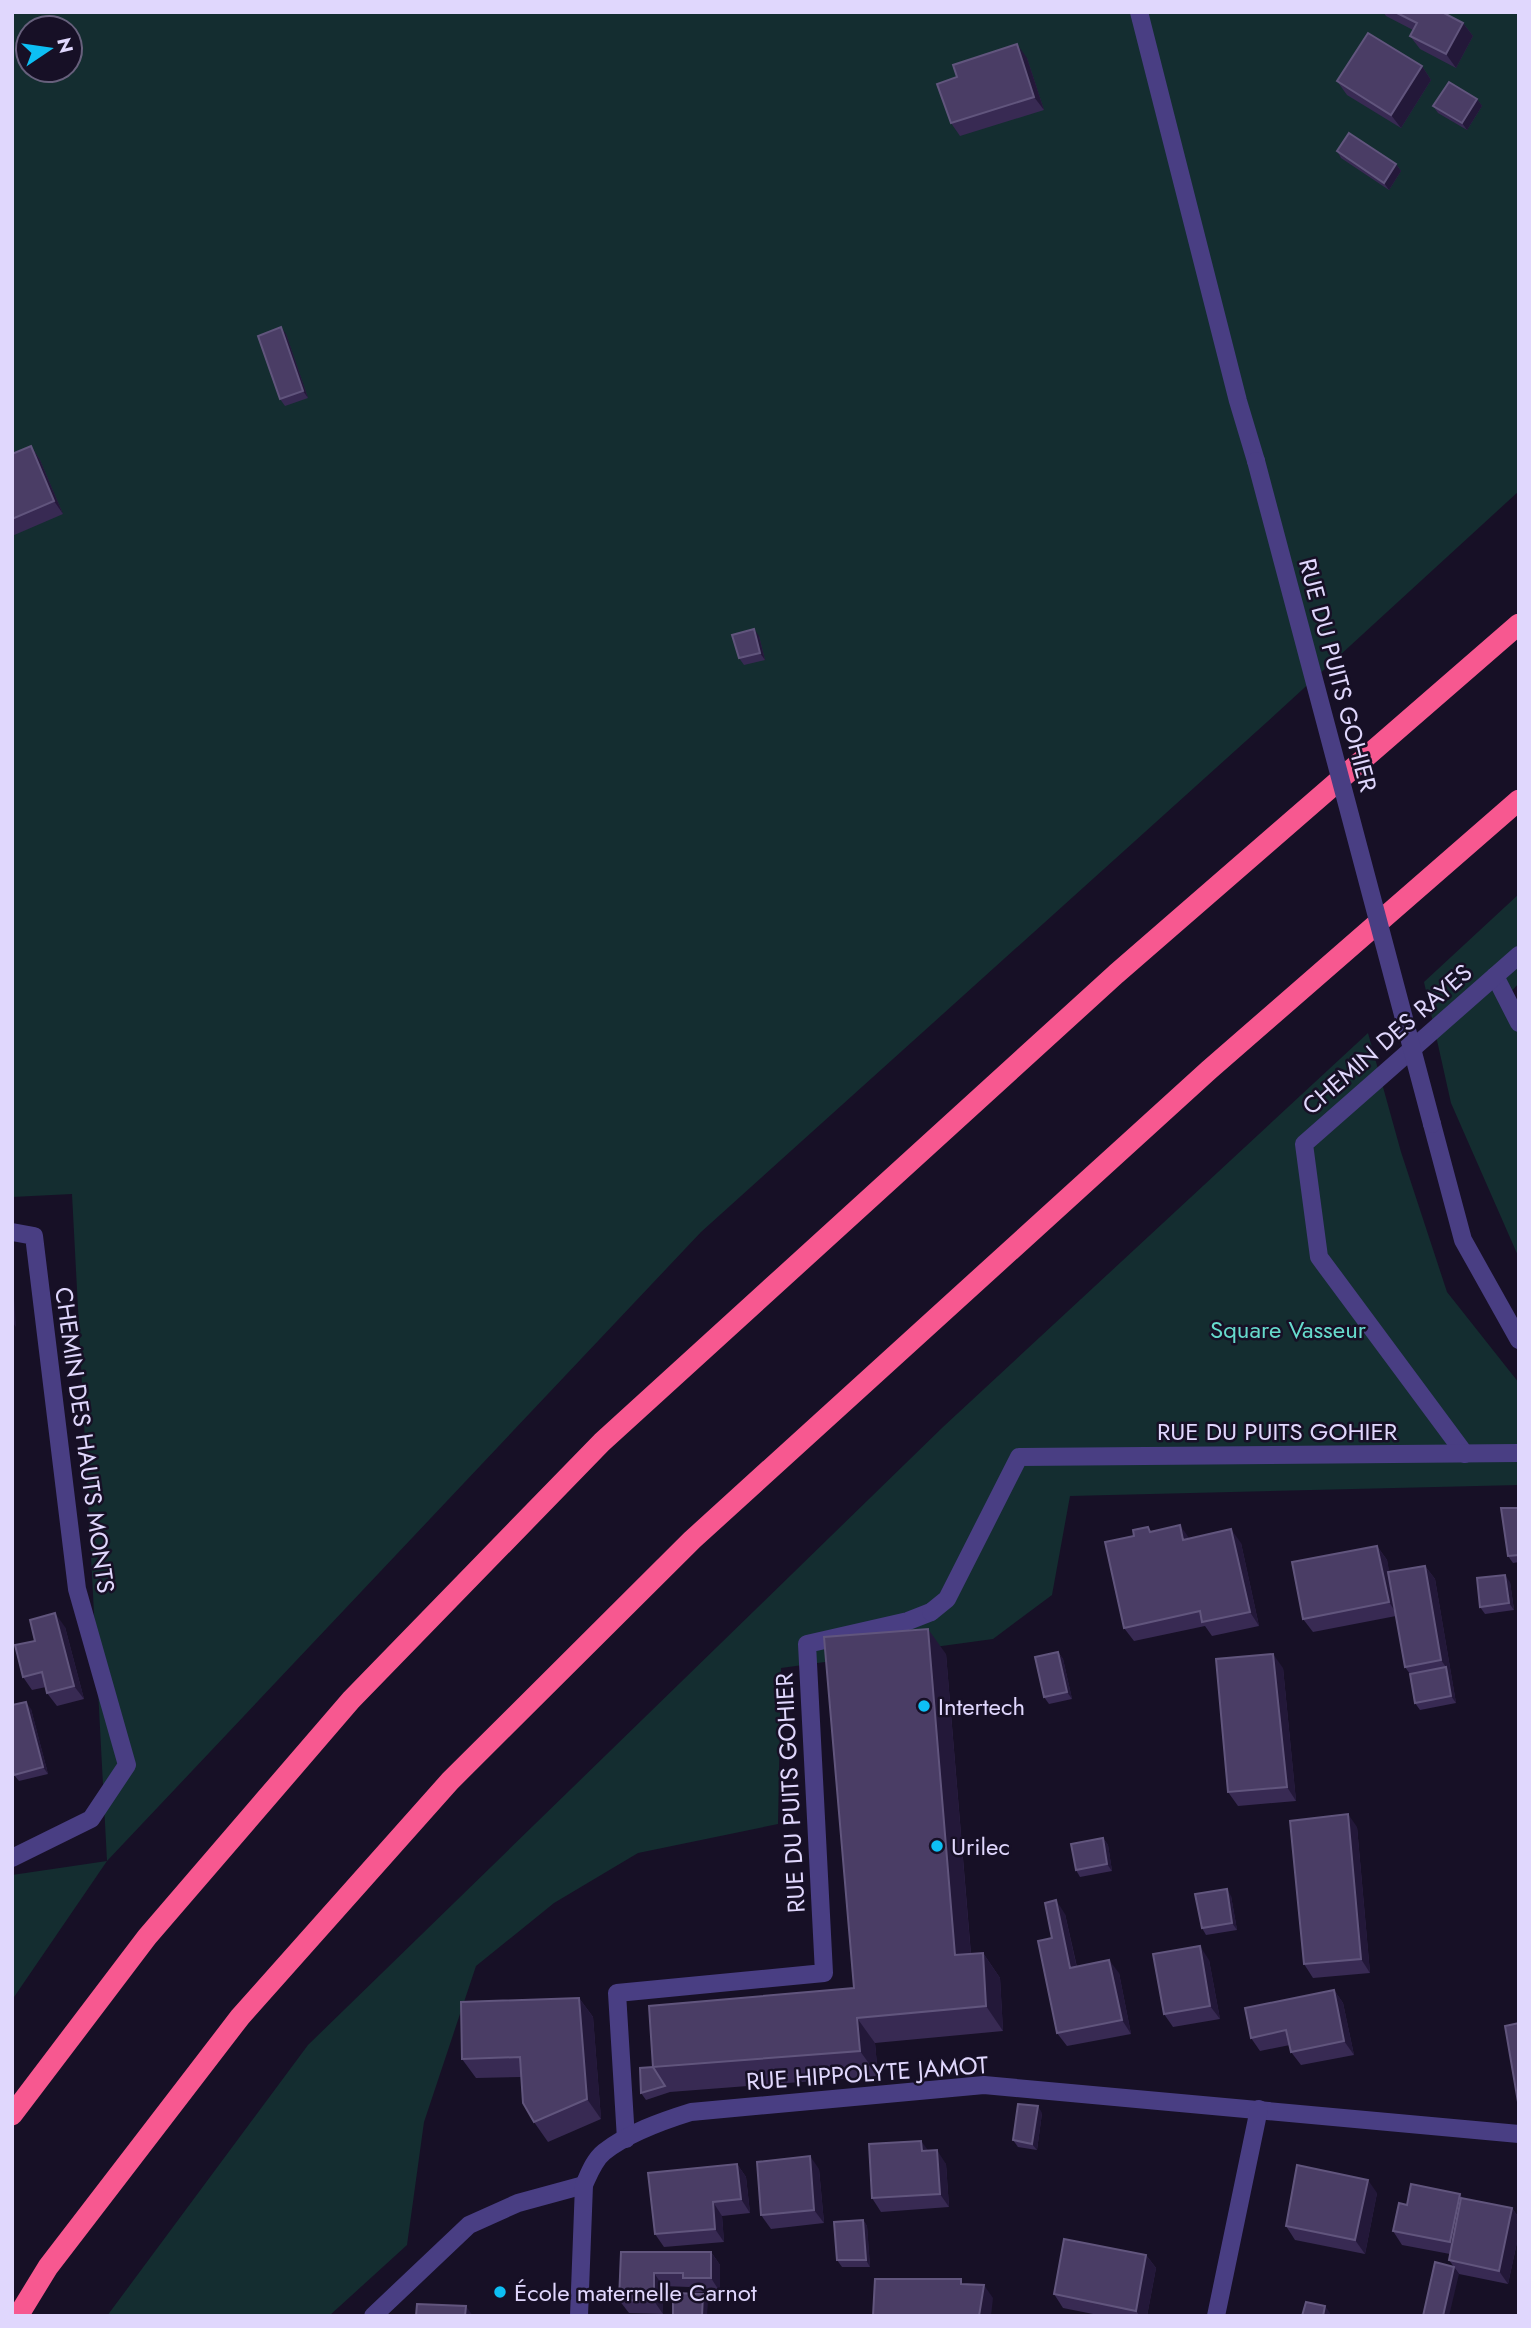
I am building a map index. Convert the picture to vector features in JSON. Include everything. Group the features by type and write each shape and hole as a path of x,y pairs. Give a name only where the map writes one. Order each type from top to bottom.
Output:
{"highway":[{"path":"12,2115 147,1937 351,1700 602,1442 1116,974 1519,625"},
{"path":"18,2316 48,2267 240,2017 450,1781 692,1540 1209,1070 1519,800"}],"street":[{"name":"RUE DU PUITS GOHIER","path":"1139,12 1238,401 1463,1240 1519,1340"},
{"name":"CHEMIN DES RAYES","path":"1465,1454 1319,1257 1304,1144 1519,955"},
{"path":"1495,976 1519,1023"},
{"name":"CHEMIN DES HAUTS MONTS","path":"12,1232 33,1236 77,1589 127,1765 91,1819 12,1858"},
{"name":"RUE DU PUITS GOHIER","path":"626,2139 617,1993 824,1973 807,1644 908,1621 931,1612 947,1599 1019,1457 1519,1453"},
{"name":"RUE HIPPOLYTE JAMOT","path":"584,2186 591,2169 603,2153 664,2120 691,2112 984,2085 1519,2134"},
{"path":"1216,2316 1259,2109"},
{"path":"373,2316 469,2225 518,2203 584,2186 579,2316"}],"green space":[{"path":"12,12 1519,12 1519,491 701,1232 107,1861 72,1194 12,1197"},
{"path":"1519,894 1519,983 1507,996 1519,1030 1519,1258 1451,1103 1424,982"},
{"name":"Square Vasseur","path":"1368,1033 1401,1152 1447,1292 1519,1383 1519,1485 1070,1496 1052,1595 993,1639 781,1668 778,1824 638,1853 554,1903 476,1966 424,2122 407,2245 329,2316 107,2316 308,2045 943,1427"},
{"path":"107,1861 12,2000 12,1875"}],"building":[{"path":"1395,12 1442,12 1463,23 1446,54 1410,36 1417,23"},
{"path":"1368,33 1422,66 1391,115 1337,81"},
{"path":"1017,44 1034,97 951,123 937,84 957,77 953,65"},
{"path":"1449,82 1477,99 1462,123 1433,106"},
{"path":"1349,133 1396,164 1384,183 1337,151"},
{"path":"281,327 303,391 280,399 258,336"},
{"path":"31,446 54,501 12,519 12,454"},
{"path":"754,629 760,653 739,658 732,635"},
{"path":"1501,1508 1518,1508 1519,1555 1508,1556"},
{"path":"1180,1525 1183,1540 1231,1529 1250,1612 1202,1622 1200,1611 1124,1628 1105,1542 1134,1536 1133,1530 1148,1527 1150,1532"},
{"path":"1377,1546 1389,1602 1303,1619 1292,1562"},
{"path":"1425,1566 1441,1660 1405,1667 1388,1572"},
{"path":"1505,1575 1509,1603 1480,1607 1477,1578"},
{"path":"55,1613 74,1686 47,1693 42,1672 23,1677 15,1645 35,1641 30,1620"},
{"path":"928,1629 955,1955 983,1953 986,2006 857,2018 860,2051 653,2067 649,2006 854,1988 824,1637"},
{"path":"1058,1652 1067,1692 1044,1697 1035,1657"},
{"path":"1273,1654 1287,1787 1228,1792 1216,1659"},
{"path":"1446,1667 1451,1696 1415,1703 1410,1674"},
{"path":"26,1702 43,1767 14,1775 12,1705"},
{"path":"1348,1814 1361,1959 1304,1964 1290,1821"},
{"path":"1103,1838 1107,1864 1076,1870 1071,1844"},
{"path":"1227,1889 1232,1923 1202,1928 1195,1894"},
{"path":"1056,1900 1070,1968 1109,1960 1122,2020 1057,2033 1038,1941 1052,1938 1045,1903"},
{"path":"1200,1946 1210,2006 1164,2014 1153,1954"},
{"path":"1334,1990 1344,2041 1291,2052 1286,2030 1251,2038 1245,2008"},
{"path":"579,1998 587,2099 534,2122 523,2103 520,2057 462,2059 461,2002"},
{"path":"1519,2023 1519,2102 1518,2102 1505,2026"},
{"path":"653,2067 665,2086 641,2093 640,2068"},
{"path":"1018,2104 1038,2106 1032,2144 1013,2140"},
{"path":"921,2141 922,2151 937,2150 940,2194 872,2198 869,2144"},
{"path":"810,2156 814,2210 761,2215 757,2162"},
{"path":"737,2164 741,2199 713,2202 715,2229 655,2234 648,2173"},
{"path":"1297,2165 1368,2180 1355,2240 1286,2226"},
{"path":"1411,2184 1460,2194 1450,2242 1393,2231 1399,2203 1407,2205"},
{"path":"1461,2198 1512,2208 1499,2271 1449,2260"},
{"path":"863,2220 866,2260 837,2260 834,2222"},
{"path":"1064,2239 1146,2255 1136,2311 1054,2294"},
{"path":"621,2252 711,2252 711,2278 683,2278 683,2273 654,2273 654,2301 619,2300"},
{"path":"1435,2262 1454,2267 1443,2316 1423,2316"},
{"path":"875,2279 961,2279 961,2284 984,2285 979,2316 873,2316"},
{"path":"673,2293 703,2294 702,2316 673,2316"},
{"path":"1306,2302 1325,2306 1323,2316 1302,2316"},
{"path":"417,2304 466,2306 465,2316 416,2316"}],"place":[{"name":"Intertech","path":"924,1706"},
{"name":"Urilec","path":"937,1846"},
{"name":"École maternelle Carnot","path":"500,2292"}]}
